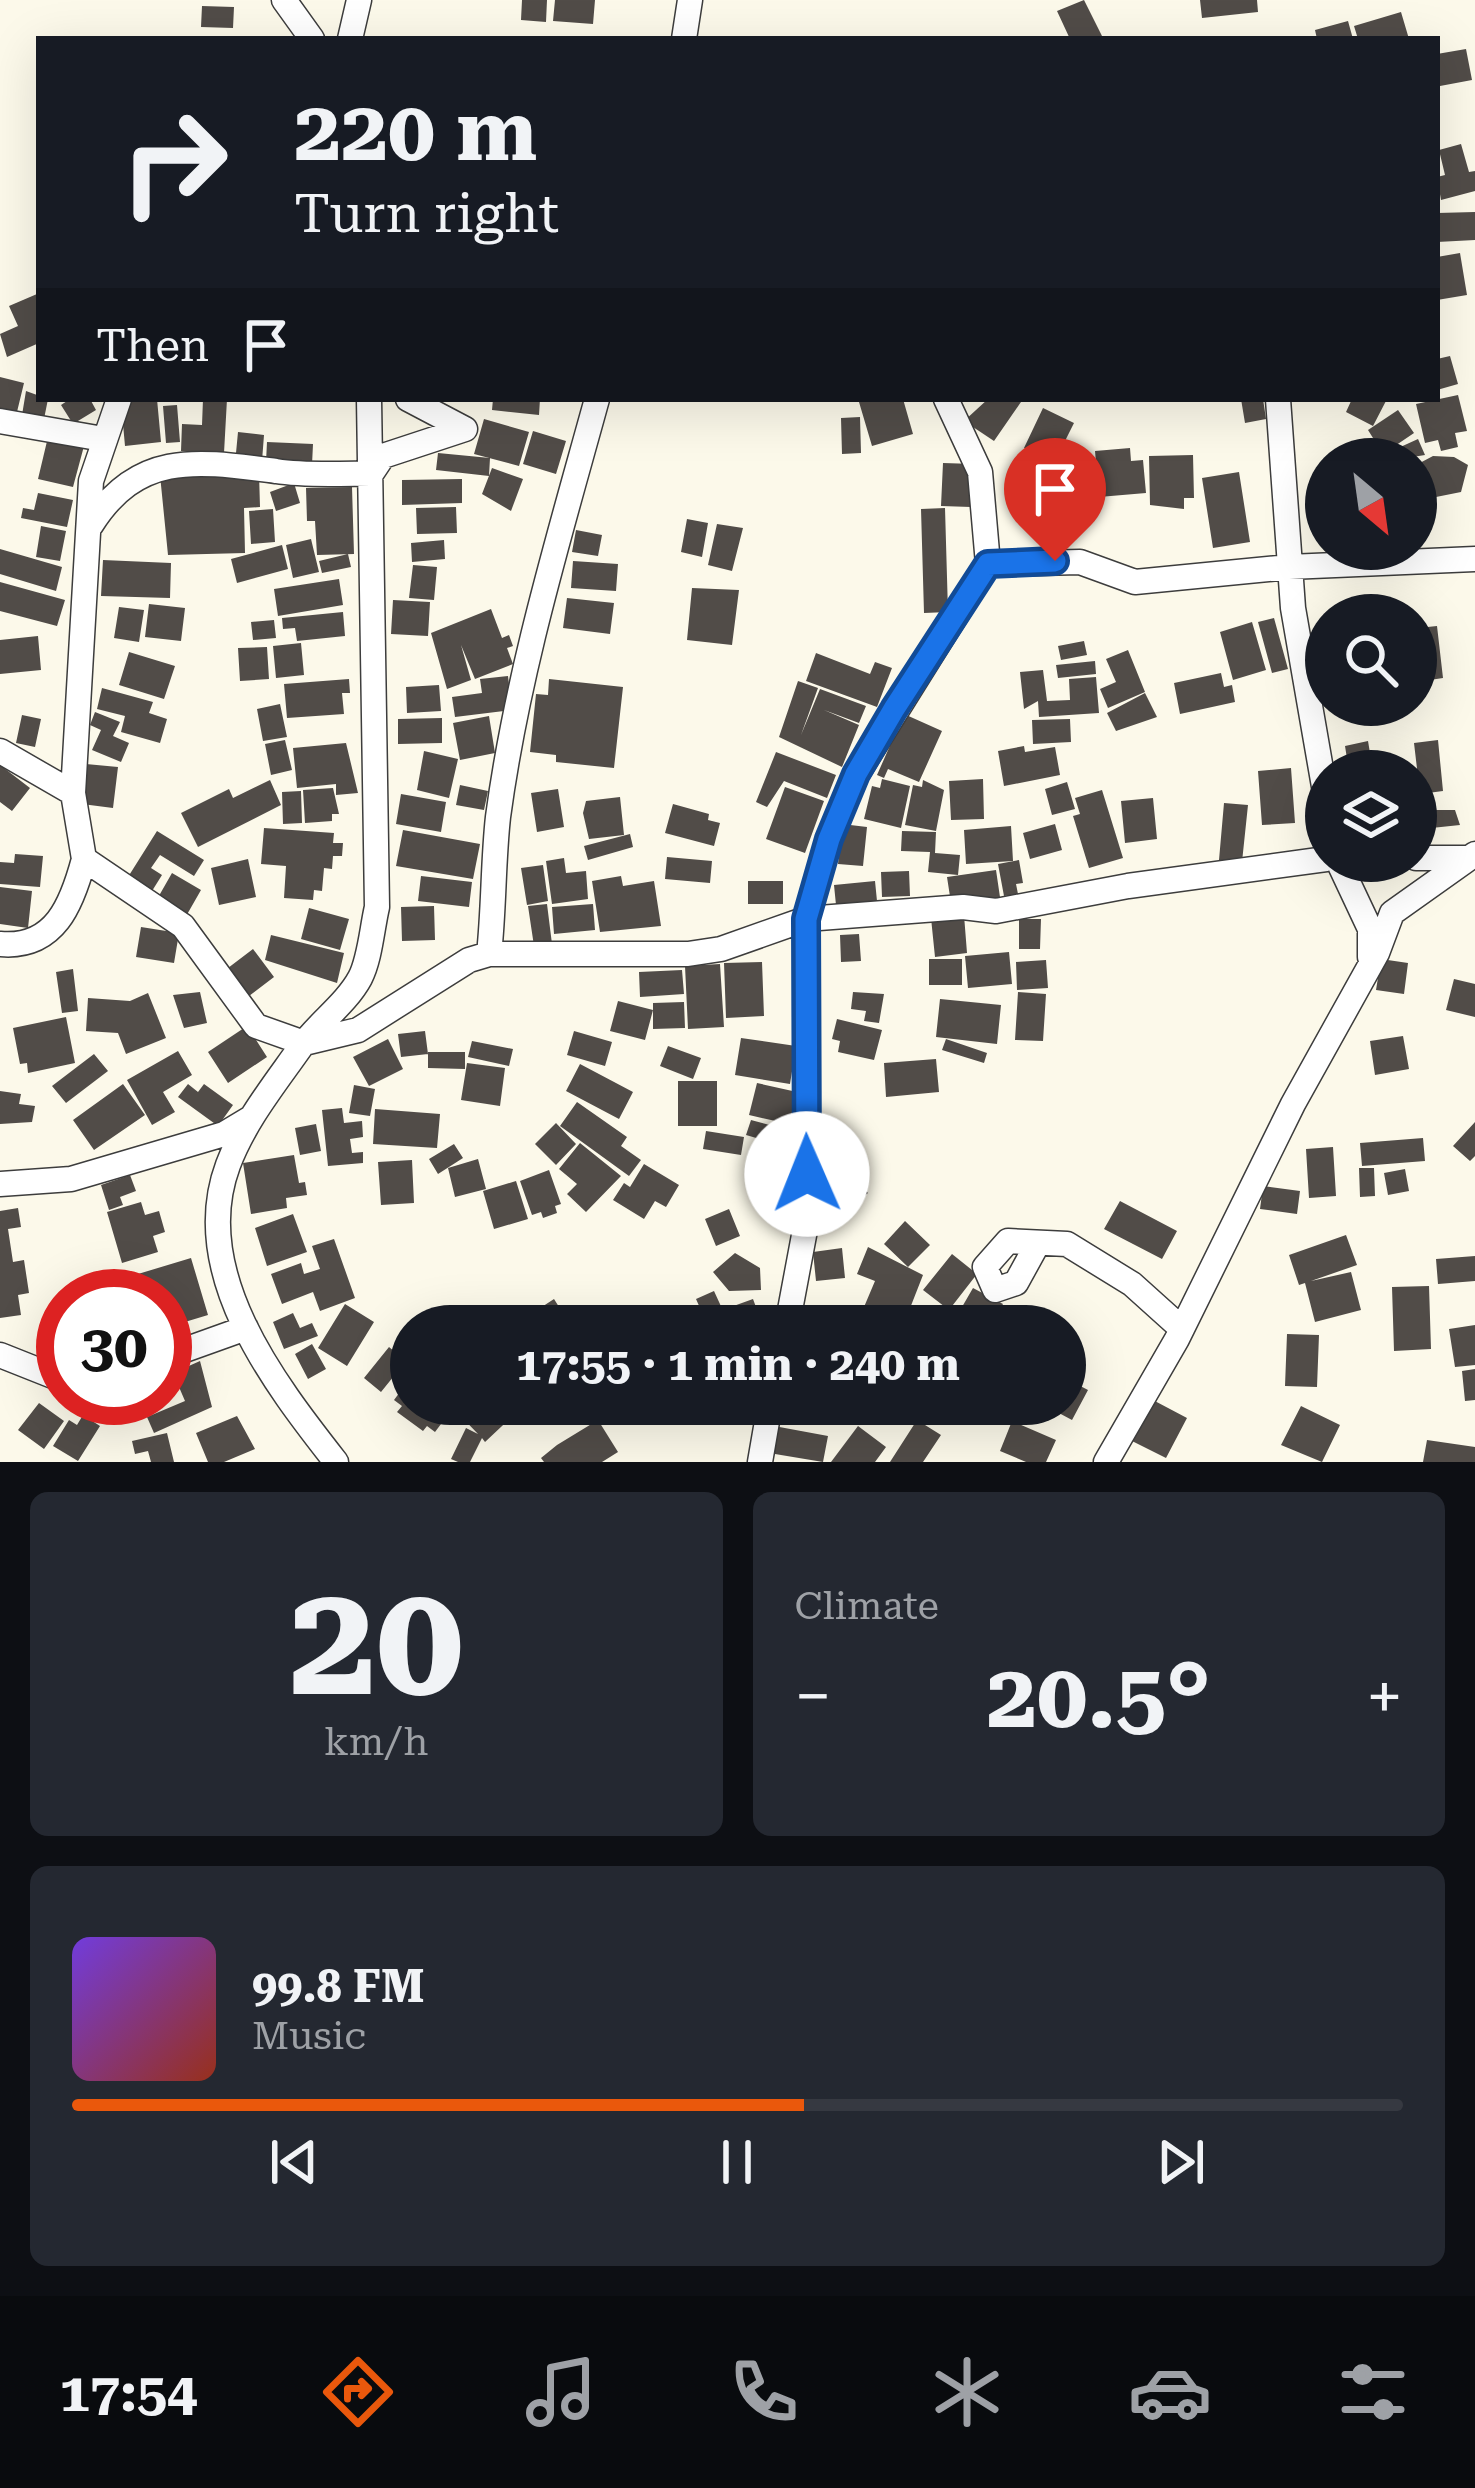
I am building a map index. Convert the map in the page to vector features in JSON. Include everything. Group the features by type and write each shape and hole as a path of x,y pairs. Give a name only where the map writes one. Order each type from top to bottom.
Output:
{"street":[{"path":"284,0 310,36"},
{"path":"351,36 359,0"},
{"path":"684,36 690,0"},
{"path":"0,944 38,940 68,912 84,859 73,793 91,481 118,402"},
{"path":"336,1462 246,1328 225,1282 218,1222 226,1168 249,1119 304,1043 360,978 377,907 369,402"},
{"path":"371,474 382,456 465,429 414,402"},
{"path":"489,954 498,820 530,647 596,402"},
{"path":"791,1305 808,1214 806,919 829,839 856,774 988,564 980,472 947,402"},
{"path":"1278,402 1289,567 1318,750"},
{"path":"0,421 103,440"},
{"path":"92,526 111,494 143,475 184,463 371,474"},
{"path":"988,564 1080,562 1135,582 1289,567 1475,559"},
{"path":"0,751 73,793"},
{"path":"1437,857 1471,856"},
{"path":"1106,1462 1183,1329 1392,913 1471,856"},
{"path":"84,859 183,926 256,1026 304,1043 358,1030 436,978 489,954 688,954 721,949 806,919 963,907 996,911 1128,886 1305,862"},
{"path":"1348,882 1370,929 1370,960"},
{"path":"0,1184 71,1178 224,1134 249,1119"},
{"path":"1038,1243 1067,1244 1132,1284 1183,1329"},
{"path":"192,1347 246,1328"},
{"path":"0,1355 36,1369"},
{"path":"760,1462 766,1425"}],"building":[{"path":"522,0 547,0 546,22 521,20"},
{"path":"555,0 595,0 593,24 553,21"},
{"path":"1084,0 1102,36 1069,36 1057,11"},
{"path":"1200,0 1257,0 1258,12 1202,18"},
{"path":"202,6 234,7 233,28 201,27"},
{"path":"1401,12 1408,36 1357,36 1354,26"},
{"path":"1348,21 1352,36 1316,36 1315,30"},
{"path":"1466,49 1472,80 1440,86 1440,53"},
{"path":"1461,144 1469,172 1475,171 1475,191 1441,200 1440,176 1445,175 1440,150"},
{"path":"1475,212 1475,240 1440,242 1440,213"},
{"path":"1460,253 1467,295 1440,300 1440,256"},
{"path":"36,294 36,344 7,357 0,334 18,326 9,306"},
{"path":"1450,356 1458,384 1440,389 1440,358"},
{"path":"0,377 24,383 16,416 0,412"},
{"path":"26,391 36,395 36,402 47,402 44,419 22,415"},
{"path":"1458,395 1467,431 1455,433 1458,447 1441,451 1437,438 1424,438 1416,404"},
{"path":"92,402 96,410 73,424 61,405"},
{"path":"121,402 157,402 161,442 125,446"},
{"path":"203,402 227,402 224,453 181,451 182,424 202,425"},
{"path":"493,402 540,402 539,415 492,410"},
{"path":"859,402 904,402 913,434 872,446"},
{"path":"985,402 1021,402 994,441 964,421"},
{"path":"1242,402 1263,402 1266,419 1245,423"},
{"path":"1351,402 1385,402 1373,426 1346,412"},
{"path":"177,405 180,442 166,443 163,406"},
{"path":"1043,408 1074,423 1054,463 1024,448"},
{"path":"1398,410 1414,433 1407,438 1373,438 1368,430"},
{"path":"860,417 861,453 842,454 841,418"},
{"path":"484,419 529,432 519,466 474,454"},
{"path":"533,431 566,441 556,474 523,464"},
{"path":"238,432 264,435 262,461 236,453"},
{"path":"48,437 84,446 73,487 38,479"},
{"path":"267,442 313,444 312,465 266,462"},
{"path":"1130,448 1131,461 1143,460 1146,493 1099,497 1095,451"},
{"path":"438,453 490,458 489,476 436,470"},
{"path":"1193,455 1194,498 1184,498 1184,509 1150,505 1149,456"},
{"path":"1437,456 1454,457 1468,465 1461,492 1437,497"},
{"path":"943,463 974,464 971,507 941,506"},
{"path":"492,468 523,479 511,511 482,494"},
{"path":"1239,472 1250,542 1213,548 1202,478"},
{"path":"259,473 260,507 244,508 245,553 168,555 160,475"},
{"path":"462,479 462,503 402,505 402,480"},
{"path":"294,483 300,503 276,511 270,492"},
{"path":"352,487 354,554 317,555 315,521 307,521 306,488"},
{"path":"38,493 73,500 67,527 21,518 23,508 34,510"},
{"path":"456,507 457,533 417,534 416,508"},
{"path":"945,508 948,612 924,613 921,509"},
{"path":"273,509 275,542 251,544 249,511"},
{"path":"687,519 708,523 702,557 681,552"},
{"path":"717,524 743,528 732,571 708,565"},
{"path":"41,526 66,531 60,561 36,557"},
{"path":"576,530 602,535 598,556 572,552"},
{"path":"311,539 319,572 293,578 286,545"},
{"path":"444,540 445,559 412,562 411,543"},
{"path":"282,545 288,569 237,583 231,559"},
{"path":"0,549 62,567 56,591 0,574"},
{"path":"348,554 351,567 322,573 319,561"},
{"path":"103,560 171,563 170,598 101,596"},
{"path":"573,561 618,564 616,591 571,588"},
{"path":"413,565 437,567 434,600 409,598"},
{"path":"339,579 343,605 278,616 274,589"},
{"path":"0,582 65,600 57,626 0,611"},
{"path":"692,588 739,590 732,645 687,640"},
{"path":"567,598 614,603 610,634 563,628"},
{"path":"393,600 430,602 428,636 391,634"},
{"path":"149,604 185,608 181,641 145,637"},
{"path":"119,607 144,610 139,642 114,638"},
{"path":"491,609 502,638 509,635 513,646 507,648 513,664 475,679 461,645 471,680 447,689 431,633"},
{"path":"343,612 345,636 297,641 295,628 283,629 282,618"},
{"path":"1274,618 1288,669 1272,673 1258,622"},
{"path":"274,620 276,638 253,640 251,622"},
{"path":"1252,622 1266,670 1233,680 1220,632"},
{"path":"1437,626 1443,678 1437,679"},
{"path":"38,636 41,670 0,674 0,640"},
{"path":"1084,641 1087,655 1061,660 1058,646"},
{"path":"301,643 304,675 276,678 273,646"},
{"path":"267,647 269,679 240,681 238,648"},
{"path":"1128,650 1145,692 1108,708 1100,689 1116,682 1106,659"},
{"path":"129,652 175,666 164,699 119,685"},
{"path":"816,653 870,674 875,662 892,668 877,707 806,681"},
{"path":"1095,661 1096,674 1058,678 1056,665"},
{"path":"1043,670 1047,701 1070,700 1069,679 1096,677 1099,713 1039,717 1038,701 1024,709 1020,672"},
{"path":"1221,673 1224,687 1232,685 1235,702 1180,714 1174,683"},
{"path":"508,676 512,710 455,717 452,697 482,693 480,679"},
{"path":"349,679 350,693 342,693 344,714 287,718 284,684"},
{"path":"549,679 623,687 614,768 556,762 556,755 530,752 536,694 548,695"},
{"path":"798,681 818,688 801,735 820,689 866,706 859,723 824,710 859,725 842,767 779,737"},
{"path":"439,685 441,711 407,713 406,687"},
{"path":"102,688 153,702 149,713 167,719 160,743 121,732 125,716 97,709"},
{"path":"1145,693 1157,717 1116,731 1107,713"},
{"path":"280,704 287,737 263,741 257,709"},
{"path":"95,712 120,722 113,736 129,743 121,762 92,750 101,730 90,725"},
{"path":"904,714 942,731 919,782 888,769 884,778 877,775"},
{"path":"22,715 41,719 35,747 16,743"},
{"path":"489,716 495,753 460,760 453,723"},
{"path":"442,718 442,743 398,744 398,719"},
{"path":"1070,719 1071,742 1033,744 1032,720"},
{"path":"285,740 292,770 271,775 265,744"},
{"path":"1438,740 1443,791 1437,792 1437,750 1415,750 1414,743"},
{"path":"1368,741 1370,750 1346,750 1345,746"},
{"path":"346,743 358,793 336,795 336,784 297,788 293,748"},
{"path":"1024,746 1025,752 1055,747 1060,775 1004,786 998,751"},
{"path":"424,751 458,759 449,798 417,790"},
{"path":"776,752 836,775 827,798 784,781 767,807 756,802"},
{"path":"86,764 118,767 113,808 82,804"},
{"path":"0,765 30,788 12,811 0,802"},
{"path":"1291,768 1295,823 1262,825 1258,771"},
{"path":"882,779 910,786 901,828 864,819 872,786 880,788"},
{"path":"983,779 984,819 951,820 949,781"},
{"path":"270,780 281,805 198,847 181,813 229,789 233,798"},
{"path":"923,780 944,790 936,831 905,825 913,785 922,787"},
{"path":"1067,782 1075,809 1052,815 1045,789"},
{"path":"460,785 488,791 484,810 456,805"},
{"path":"785,787 824,801 805,853 766,839"},
{"path":"333,788 339,814 332,814 332,821 305,823 303,790"},
{"path":"558,789 564,827 537,832 531,793"},
{"path":"1102,790 1123,858 1089,868 1073,816 1080,814 1075,798"},
{"path":"301,791 302,823 283,824 282,792"},
{"path":"401,794 446,802 441,832 396,824"},
{"path":"620,797 624,835 589,839 583,813 586,801"},
{"path":"1153,798 1157,839 1125,843 1121,801"},
{"path":"1224,803 1248,805 1242,862 1219,860"},
{"path":"673,804 709,814 708,820 720,823 714,846 665,833"},
{"path":"1437,810 1455,810 1460,825 1437,827"},
{"path":"842,824 867,827 863,866 838,864"},
{"path":"1055,824 1062,850 1030,859 1023,833"},
{"path":"1011,826 1013,861 966,864 964,830"},
{"path":"264,828 334,833 333,843 343,843 342,856 333,856 332,869 324,868 322,891 314,890 313,900 284,898 286,866 261,864"},
{"path":"403,830 480,844 473,879 396,866"},
{"path":"157,831 204,860 194,876 160,855 151,868 162,875 152,891 128,877"},
{"path":"902,831 936,832 935,853 960,855 958,875 928,872 930,852 901,851"},
{"path":"630,834 633,847 588,860 584,846"},
{"path":"15,854 43,856 40,887 0,884 0,862 14,863"},
{"path":"667,857 712,861 710,883 665,879"},
{"path":"564,858 566,873 586,871 588,899 552,904 546,861"},
{"path":"248,859 256,897 219,905 211,868"},
{"path":"1019,860 1023,883 1016,884 1018,894 1004,896 998,864"},
{"path":"543,865 548,901 527,905 521,868"},
{"path":"996,870 1001,904 951,903 947,877"},
{"path":"909,871 910,896 882,897 881,872"},
{"path":"172,873 201,890 185,918 156,901"},
{"path":"421,876 472,882 469,907 418,901"},
{"path":"621,876 623,886 654,881 661,926 600,932 592,881"},
{"path":"748,881 783,881 783,904 748,904"},
{"path":"875,881 877,901 836,905 834,885"},
{"path":"0,887 32,891 28,928 0,924"},
{"path":"547,904 552,944 534,946 528,906"},
{"path":"593,904 595,930 554,934 552,907"},
{"path":"434,906 435,940 402,941 401,907"},
{"path":"309,908 349,919 340,950 301,939"},
{"path":"964,915 967,953 935,957 931,918"},
{"path":"1019,919 1041,919 1040,949 1019,949"},
{"path":"141,927 179,933 174,963 136,957"},
{"path":"859,934 861,961 841,962 840,935"},
{"path":"271,935 344,953 337,983 265,960"},
{"path":"253,949 274,977 249,996 228,968"},
{"path":"1009,952 1012,984 968,988 965,956"},
{"path":"929,959 962,959 962,985 929,985"},
{"path":"1381,959 1408,963 1404,994 1376,990"},
{"path":"1046,960 1048,988 1017,990 1016,962"},
{"path":"762,962 764,1016 726,1018 724,963"},
{"path":"720,964 724,1027 688,1029 685,966"},
{"path":"73,969 78,1011 62,1013 56,972"},
{"path":"682,970 684,994 640,997 639,972"},
{"path":"1454,979 1475,984 1475,1017 1446,1010"},
{"path":"200,992 207,1023 184,1028 173,995"},
{"path":"853,992 884,994 879,1023 864,1021 866,1011 851,1009"},
{"path":"1018,992 1046,994 1043,1041 1015,1040"},
{"path":"148,993 166,1038 126,1054 118,1033 86,1031 88,998 130,1001"},
{"path":"940,999 1001,1005 997,1044 936,1037"},
{"path":"618,1001 653,1010 645,1040 610,1031"},
{"path":"684,1002 685,1028 653,1029 653,1003"},
{"path":"66,1017 75,1063 28,1073 27,1063 20,1064 13,1028"},
{"path":"837,1019 882,1030 874,1060 838,1052 840,1041 832,1039"},
{"path":"247,1026 267,1057 228,1083 208,1052"},
{"path":"425,1031 428,1054 401,1057 398,1034"},
{"path":"574,1031 612,1042 605,1066 567,1055"},
{"path":"1403,1036 1409,1069 1375,1075 1370,1041"},
{"path":"741,1038 796,1046 790,1084 735,1075"},
{"path":"388,1039 403,1069 369,1086 353,1057"},
{"path":"946,1039 987,1053 984,1063 942,1050"},
{"path":"472,1041 513,1049 509,1066 468,1057"},
{"path":"668,1046 701,1058 693,1079 660,1066"},
{"path":"178,1051 192,1075 163,1092 175,1112 152,1125 127,1080"},
{"path":"428,1052 465,1052 465,1069 428,1068"},
{"path":"94,1054 108,1071 66,1103 52,1086"},
{"path":"936,1059 939,1092 886,1097 884,1063"},
{"path":"467,1063 505,1068 500,1106 461,1100"},
{"path":"580,1064 633,1092 619,1119 566,1091"},
{"path":"678,1081 717,1081 717,1126 678,1126"},
{"path":"757,1083 797,1092 789,1124 749,1115"},
{"path":"123,1084 145,1115 94,1150 73,1120"},
{"path":"188,1084 198,1092 204,1084 233,1105 218,1126 178,1097"},
{"path":"354,1085 375,1089 370,1116 349,1113"},
{"path":"0,1091 21,1094 19,1104 35,1106 32,1122 0,1124"},
{"path":"577,1102 627,1137 621,1146 641,1160 629,1176 560,1126"},
{"path":"342,1108 344,1123 362,1121 363,1137 350,1139 352,1153 363,1152 363,1163 328,1166 322,1110"},
{"path":"375,1109 440,1114 437,1148 373,1144"},
{"path":"751,1120 785,1129 781,1145 746,1135"},
{"path":"1475,1122 1475,1156 1470,1161 1453,1146"},
{"path":"556,1123 576,1144 556,1165 535,1144"},
{"path":"316,1124 321,1151 300,1155 295,1128"},
{"path":"706,1131 744,1137 741,1155 703,1149"},
{"path":"1423,1138 1425,1161 1362,1166 1360,1143"},
{"path":"580,1143 621,1176 586,1212 567,1194 577,1184 559,1169"},
{"path":"454,1144 463,1158 438,1174 429,1159"},
{"path":"1333,1147 1336,1196 1309,1198 1306,1149"},
{"path":"294,1155 299,1183 305,1182 307,1195 286,1198 287,1208 251,1214 243,1163"},
{"path":"478,1159 486,1189 455,1197 448,1168"},
{"path":"412,1160 414,1203 381,1205 378,1162"},
{"path":"644,1164 679,1185 666,1207 655,1201 644,1219 613,1200 624,1183 630,1187"},
{"path":"848,1167 868,1193 843,1212 823,1185"},
{"path":"1359,1168 1374,1168 1375,1196 1360,1197"},
{"path":"1405,1169 1409,1191 1388,1195 1384,1173"},
{"path":"549,1170 561,1204 555,1206 557,1213 543,1218 541,1212 532,1215 520,1181"},
{"path":"130,1175 136,1191 120,1197 123,1205 109,1210 101,1185"},
{"path":"516,1181 528,1219 494,1229 483,1191"},
{"path":"1263,1186 1300,1191 1297,1214 1260,1209"},
{"path":"1120,1201 1177,1231 1162,1259 1104,1229"},
{"path":"141,1202 145,1215 159,1211 165,1232 153,1236 158,1252 122,1263 107,1212"},
{"path":"18,1208 21,1227 8,1229 13,1262 24,1260 29,1293 18,1295 21,1315 0,1318 0,1211"},
{"path":"729,1209 740,1236 716,1246 705,1219"},
{"path":"293,1214 307,1252 267,1266 255,1228"},
{"path":"905,1221 930,1245 908,1267 884,1244"},
{"path":"1346,1235 1357,1265 1311,1281 1351,1272 1361,1310 1315,1322 1305,1283 1299,1285 1289,1255"},
{"path":"334,1239 355,1298 320,1311 313,1292 282,1304 271,1274 301,1263 304,1274 320,1269 312,1246"},
{"path":"868,1247 923,1275 911,1305 865,1305 875,1281 857,1274"},
{"path":"842,1248 845,1278 816,1281 813,1252"},
{"path":"735,1253 760,1268 761,1290 729,1291 713,1272"},
{"path":"952,1254 977,1274 953,1305 942,1305 923,1290"},
{"path":"1475,1256 1475,1281 1438,1284 1436,1259"},
{"path":"191,1258 208,1315 192,1320 192,1269 155,1269"},
{"path":"1429,1286 1431,1349 1394,1351 1392,1287"},
{"path":"973,1288 1003,1304 1002,1305 963,1305"},
{"path":"714,1291 720,1305 699,1305 696,1299"},
{"path":"345,1304 374,1322 347,1366 318,1348"},
{"path":"293,1313 300,1328 312,1323 318,1336 284,1349 273,1322"},
{"path":"1475,1325 1475,1365 1455,1367 1449,1329"},
{"path":"1287,1334 1319,1335 1317,1387 1285,1386"},
{"path":"312,1344 326,1369 308,1379 295,1354"},
{"path":"390,1348 390,1381 381,1392 364,1378"},
{"path":"200,1361 212,1407 192,1416 192,1365"},
{"path":"1475,1369 1475,1400 1465,1401 1462,1371"},
{"path":"1151,1399 1187,1418 1166,1458 1130,1440"},
{"path":"1301,1406 1340,1425 1322,1462 1281,1445"},
{"path":"36,1407 36,1425 61,1425 44,1449 18,1430"},
{"path":"237,1416 255,1449 224,1462 208,1462 196,1433"},
{"path":"66,1425 100,1426 78,1461 53,1446"},
{"path":"469,1425 503,1425 485,1442 482,1438 470,1462 451,1459 466,1428 478,1434"},
{"path":"590,1425 601,1425 618,1452 602,1462 544,1462 541,1458"},
{"path":"914,1425 925,1425 941,1435 923,1462 890,1462"},
{"path":"1010,1425 1056,1440 1046,1462 1026,1462 1000,1451"},
{"path":"774,1426 828,1436 823,1462 769,1453"},
{"path":"858,1426 886,1447 875,1462 831,1462"},
{"path":"167,1433 174,1462 151,1462 148,1451 135,1454 132,1441"},
{"path":"1427,1440 1475,1447 1475,1462 1423,1462"}],"route":[{"path":"807,1174 806,919 829,839 856,774 988,564 1055,561"}]}
